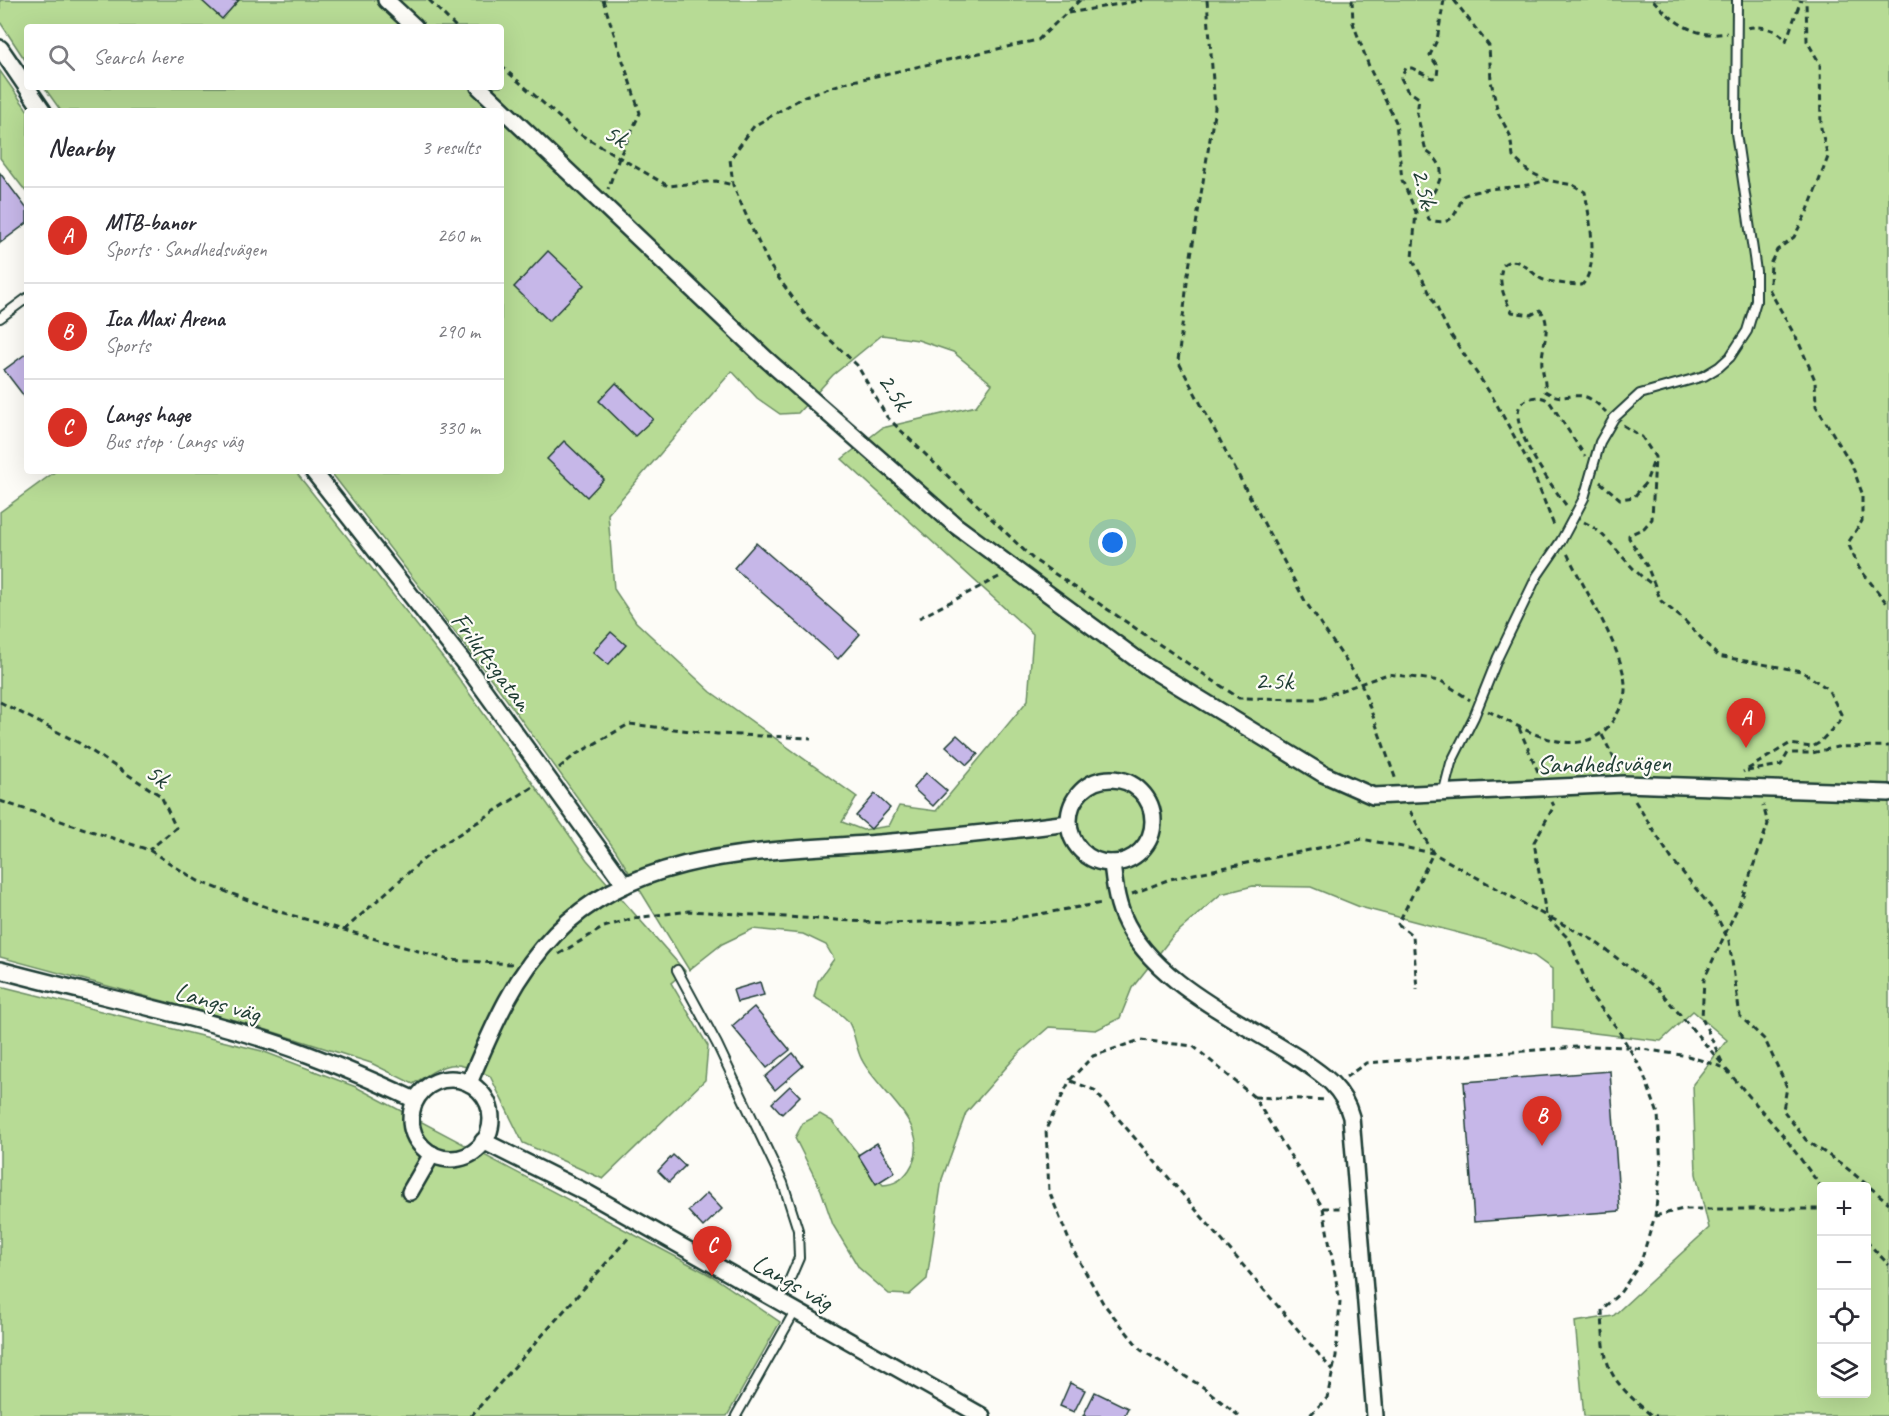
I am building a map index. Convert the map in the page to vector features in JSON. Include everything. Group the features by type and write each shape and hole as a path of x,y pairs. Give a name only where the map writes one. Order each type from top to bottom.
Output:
{"street":[{"path":"386,0 412,24"},
{"path":"0,48 24,83"},
{"path":"29,90 41,108"},
{"name":"Sandhedsvägen","path":"482,90 501,108"},
{"name":"Sandhedsvägen","path":"504,111 766,359 955,525 1146,666 1323,774 1373,795 1443,794 1545,786 1624,784 1889,793"},
{"name":"Friluftsgatan","path":"315,474 509,722 625,885"},
{"path":"1119,780 1132,784 1143,793 1150,804 1153,818 1150,838 1142,849 1131,858 1112,863 1099,861 1083,851 1072,836 1070,823 1071,810 1077,797 1087,787 1099,781 1119,780"},
{"path":"469,1083 500,1014 529,962 572,919 625,885 658,872 720,857 1070,823"},
{"path":"1112,863 1117,900 1124,918 1140,944 1170,975 1213,1006 1326,1077 1347,1101 1351,1116 1375,1416"},
{"name":"Langs väg","path":"0,970 179,1015 279,1044 351,1071 415,1100"},
{"path":"451,1079 469,1083 483,1096 489,1109 490,1123 483,1141 463,1157 447,1158 432,1154 420,1145 413,1131 411,1115 415,1100 424,1089 436,1081 451,1079"},
{"name":"Langs väg","path":"483,1141 511,1153 641,1224 982,1416"},
{"path":"410,1192 432,1154"}],"lane":[{"path":"1443,794 1451,763 1498,657 1537,576 1561,541 1584,498 1600,442 1614,418 1640,394 1704,376 1719,367 1731,357 1747,331 1756,301 1756,271 1736,134 1737,0"},
{"path":"0,318 24,300"},
{"path":"677,970 749,1106 789,1202 798,1230 799,1258 780,1302"},
{"path":"736,1416 795,1311"}],"path":[{"path":"429,0 453,24"},
{"path":"603,0 640,113 619,158 603,204"},
{"name":"2.5k","path":"1080,0 1038,40 844,83 805,96 754,126 730,159 733,185 770,266 808,319 857,365 886,417 1032,559 1239,698 1317,699 1388,674 1441,681 1478,705 1538,736 1581,744 1602,735 1622,708 1625,683 1611,638 1586,594 1561,541 1530,465 1492,396 1449,332 1412,258 1416,212 1402,180 1396,122 1370,69 1353,23 1352,0"},
{"path":"1066,13 1143,0"},
{"path":"1207,0 1215,108 1188,274 1178,361 1305,601 1360,683 1401,795 1433,853"},
{"path":"1444,0 1437,40 1430,55 1438,67 1437,77 1432,78 1412,68 1406,68 1401,78 1407,90 1419,98 1417,114 1426,151 1435,157 1442,168 1440,182 1425,206 1429,220 1446,222 1453,218 1462,196 1474,191 1527,188 1546,180"},
{"path":"1454,0 1465,17 1486,39 1489,46 1491,81 1498,113 1510,135 1509,144 1513,157 1528,171 1546,180 1573,185 1585,192 1592,243 1590,274 1582,285 1545,280 1538,277 1530,268 1506,262 1500,273 1503,293 1512,312 1531,315 1540,310 1544,314 1547,331 1542,355 1545,391 1566,398 1581,395 1587,397 1642,437 1654,457 1652,519 1644,528 1629,535 1629,538 1647,566 1661,602 1684,620 1718,656 1801,670 1828,689 1841,714 1839,722 1819,743 1812,747 1789,744 1743,772 1781,765 1788,753 1812,753 1837,747 1889,746"},
{"path":"1653,0 1664,12 1691,30 1716,35 1758,25 1783,35 1786,41 1801,0"},
{"path":"1806,0 1807,41 1820,64 1821,128 1828,157 1808,210 1794,237 1777,250 1771,262 1769,290 1799,343 1815,380 1816,406 1852,465 1862,493 1862,520 1848,543 1859,568 1889,606"},
{"name":"5k","path":"504,69 576,132 668,186 716,181 733,185"},
{"path":"919,618 1014,569"},
{"name":"5k","path":"0,702 79,743 161,796 177,828 149,850"},
{"path":"1518,726 1554,806 1533,842 1546,916 1569,939 1592,997 1629,1047 1642,1070 1658,1114 1661,1167 1655,1216 1640,1264 1620,1293 1602,1309 1604,1357 1615,1381 1651,1415 1657,1416"},
{"path":"1602,735 1624,784 1671,858 1714,911 1730,941 1740,1016 1765,1040 1787,1087 1783,1110 1806,1140 1843,1165 1889,1203"},
{"path":"1725,1068 1702,1018 1704,979 1742,898 1768,824 1759,788"},
{"path":"0,801 149,850 198,881 280,912 450,960 504,964 529,962 563,953 604,927 634,918 689,911 884,923 1005,920 1117,900 1170,879 1362,839 1433,853 1593,940 1659,990 1785,1138 1817,1182"},
{"path":"1417,990 1413,936 1398,924 1433,853"},
{"path":"1239,1416 1203,1387 1141,1350 1103,1303 1072,1250 1049,1191 1046,1129 1070,1080 1093,1056 1140,1040 1193,1046 1254,1097 1323,1208 1340,1302 1328,1398 1310,1416"},
{"path":"1337,1087 1352,1071 1366,1063 1590,1046 1629,1047 1688,1056 1725,1068"},
{"path":"1070,1080 1094,1090 1333,1371"},
{"path":"1254,1097 1347,1101"},
{"path":"1655,1216 1683,1209 1817,1209"},
{"path":"471,1416 641,1224"},
{"path":"1871,1246 1889,1265"}],"green space":[{"path":"0,0 1889,0 1889,1416 1584,1416 1575,1322 1613,1316 1709,1228 1696,1174 1693,1084 1727,1040 1693,1011 1661,1041 1552,1028 1552,969 1534,956 1493,942 1360,907 1311,887 1253,886 1221,894 1172,937 1132,988 1120,1018 1096,1030 1049,1027 1018,1054 966,1113 942,1179 927,1279 909,1295 889,1294 859,1268 833,1225 821,1190 795,1138 803,1123 820,1114 832,1121 883,1185 898,1181 904,1176 916,1155 916,1140 911,1125 862,1060 848,1022 838,1012 814,997 818,981 834,959 826,945 803,934 753,929 722,944 689,970 616,851 499,689 332,474 504,474 504,108 59,108 46,90 504,90 504,24 24,24 24,58 0,22","holes":["882,335 918,340 953,352 992,384 976,406 882,428 842,459 1033,634 1028,700 936,811 899,806 889,826 863,830 842,822 857,797 711,692 636,622 614,589 608,514 732,371 757,398 780,414 798,413 833,375"]},
{"path":"0,71 26,108 24,108 24,189 0,158"},
{"path":"52,474 297,474 457,676 587,860 685,971 671,983 708,1046 705,1080 603,1179 523,1143 490,1076 477,1071 450,1065 413,1084 371,1063 245,1023 0,957 0,512"},
{"path":"0,986 262,1051 356,1087 712,1276 780,1322 727,1416 0,1416"}],"building":[{"path":"201,0 239,0 222,19"},
{"path":"0,173 24,205 24,225 0,243"},
{"path":"548,251 584,285 549,321 514,287"},
{"path":"24,355 24,396 4,370"},
{"path":"616,383 653,419 635,436 599,401"},
{"path":"564,441 604,479 587,497 547,459"},
{"path":"756,543 860,634 838,659 734,568"},
{"path":"611,632 626,645 608,665 593,652"},
{"path":"957,735 978,754 967,765 946,746"},
{"path":"926,773 947,791 933,806 913,788"},
{"path":"875,794 890,808 871,829 856,816"},
{"path":"760,982 764,995 737,1002 733,990"},
{"path":"754,1007 790,1050 767,1068 732,1026"},
{"path":"793,1053 803,1066 775,1090 765,1077"},
{"path":"1610,1071 1620,1211 1474,1222 1464,1082"},
{"path":"790,1086 800,1096 782,1114 772,1103"},
{"path":"877,1143 895,1172 876,1184 858,1155"},
{"path":"673,1155 685,1166 669,1182 658,1171"},
{"path":"707,1193 722,1209 703,1227 688,1211"},
{"path":"1070,1383 1085,1390 1074,1412 1060,1406"},
{"path":"1095,1392 1128,1408 1124,1416 1083,1416"}],"place":[{"name":"MTB-banor","path":"1746,748"},
{"name":"Ica Maxi Arena","path":"1542,1146"},
{"name":"Langs hage","path":"712,1276"}]}
